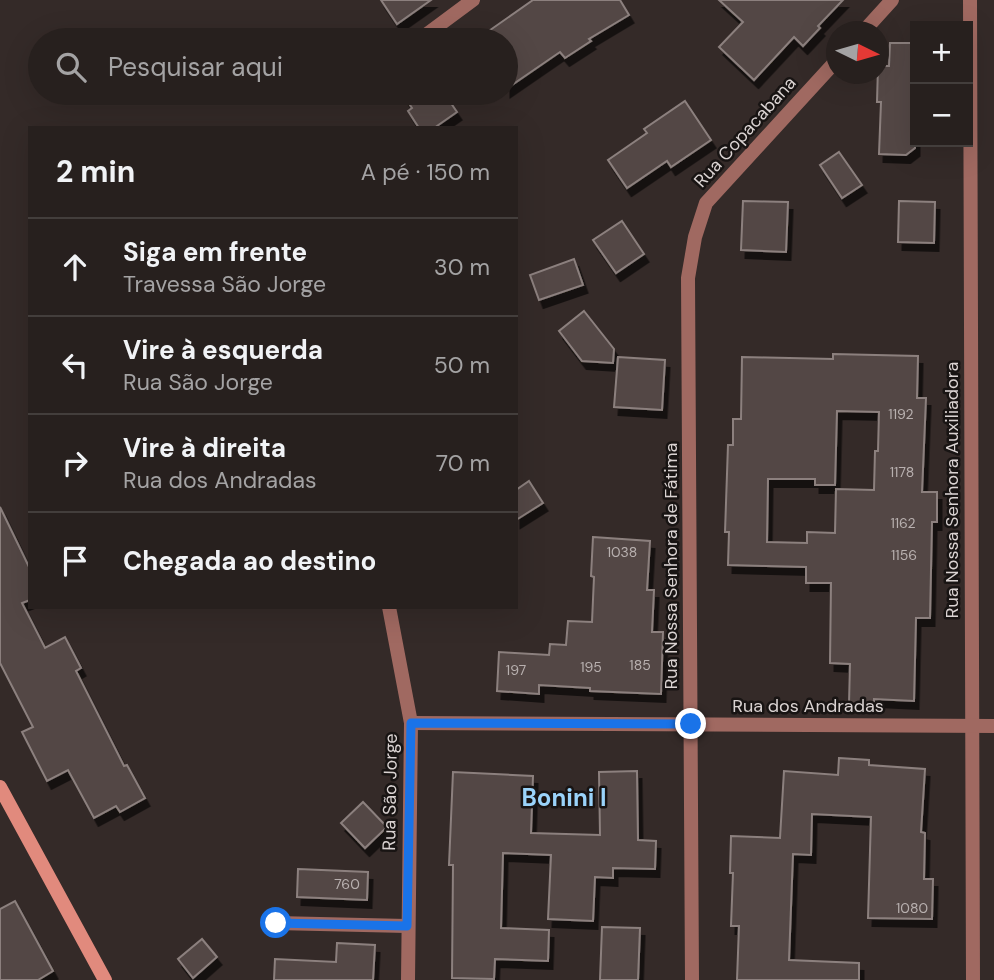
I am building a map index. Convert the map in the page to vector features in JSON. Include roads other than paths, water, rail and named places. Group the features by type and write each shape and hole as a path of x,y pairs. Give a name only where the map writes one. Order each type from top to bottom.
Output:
{"street":[{"path":"435,28 473,0"},
{"path":"873,21 892,0"},
{"name":"Rua Nossa Senhora Auxiliadora","path":"970,0 973,980"},
{"name":"Rua Copacabana","path":"688,278 695,237 706,203 826,72"},
{"name":"Rua Nossa Senhora de Fátima","path":"688,278 692,980"},
{"name":"Rua São Jorge","path":"389,609 411,723 408,980"},
{"name":"Rua dos Andradas","path":"411,723 994,726"},
{"path":"0,787 105,980"},
{"path":"276,923 407,926"}],"district":[{"name":"Bonini I","path":"564,797"}]}
